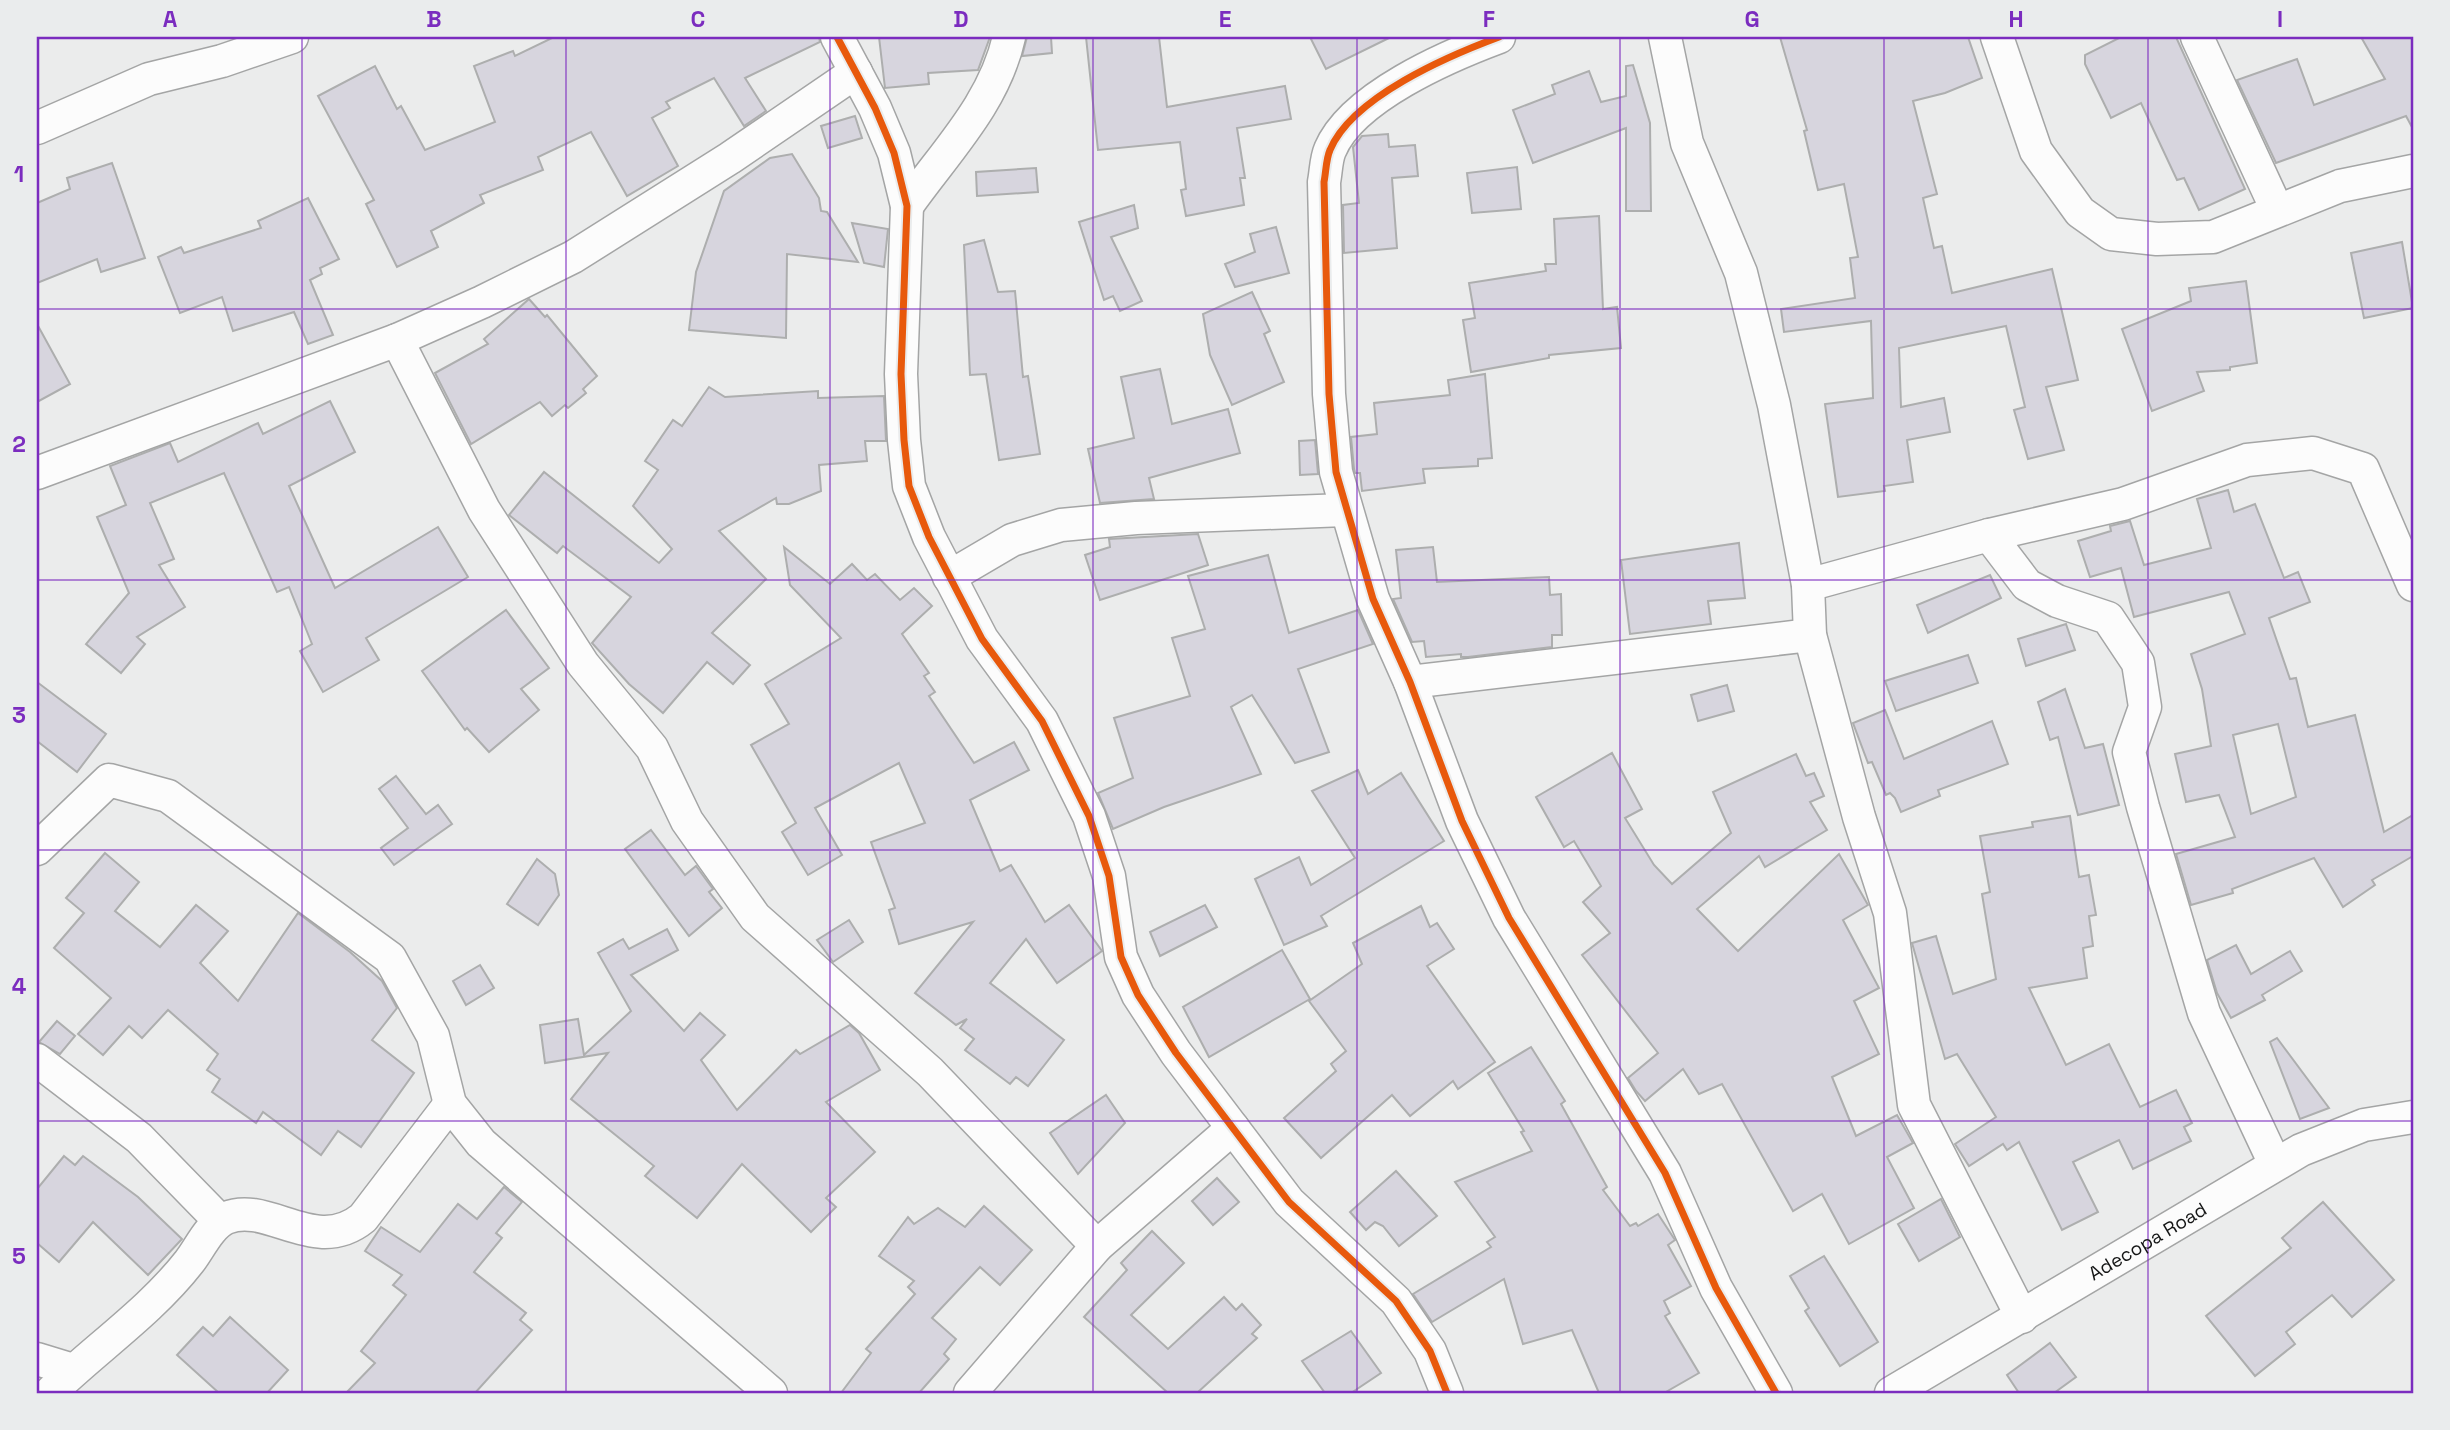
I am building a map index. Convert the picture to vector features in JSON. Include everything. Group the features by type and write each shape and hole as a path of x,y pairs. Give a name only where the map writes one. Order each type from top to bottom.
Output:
{"street":[{"path":"37,128 149,79 222,61 292,37"},
{"path":"837,37 894,153 907,206 901,374 907,474 929,537 982,639 1042,721 1089,816 1109,876 1121,957 1138,995 1176,1053 1289,1202 1396,1301 1430,1351 1447,1393"},
{"path":"907,206 979,111 997,75 1009,37"},
{"path":"1499,37 1444,57 1355,113 1330,150 1324,182 1329,394 1336,472 1373,599 1410,682 1462,821 1509,918 1665,1172 1716,1288 1776,1393"},
{"path":"1665,37 1687,143 1741,273 1774,405 1808,585 1810,635 1859,817 1890,913 1914,1105 2022,1317"},
{"path":"1997,37 2036,151 2080,212 2111,234 2157,240 2213,237 2340,186 2413,172"},
{"path":"2197,37 2277,210"},
{"path":"37,473 397,340 573,257 730,158 856,72"},
{"path":"397,340 484,510 583,664 652,748 687,821 755,917 930,1072 1097,1245"},
{"path":"1808,585 1989,535 2123,504 2247,460 2313,453 2363,469 2413,585"},
{"path":"949,577 1012,540 1061,525 1136,518 1345,510"},
{"path":"1989,535 2027,585 2057,601 2108,618 2138,663 2145,707 2129,752 2143,807 2204,1013 2274,1164"},
{"path":"1410,682 1810,635"},
{"path":"37,849 109,780 168,796 390,958 433,1035 450,1104 481,1143 771,1393"},
{"path":"37,1060 139,1138 220,1222"},
{"path":"50,1393 172,1283 214,1225 228,1217 247,1215 316,1232 351,1228 363,1219 450,1104"},
{"name":"Adecopa Road","path":"1891,1393 2274,1164 2301,1150 2364,1125 2413,1118"},
{"path":"970,1393 1097,1245 1233,1128"},
{"path":"37,1359 73,1370"}],"building":[{"path":"554,37 819,37 820,42 745,78 766,111 744,126 714,78 666,102 670,108 652,118 678,166 627,196 591,132 538,157 543,170 480,195 484,203 431,231 438,247 397,267 366,204 374,200 318,96 375,66 397,109 401,106 425,150 495,122 474,66 513,51 515,56"},
{"path":"879,37 990,37 978,70 928,73 929,84 885,88"},
{"path":"1027,37 1051,37 1052,53 1022,56"},
{"path":"1086,37 1159,37 1167,107 1285,86 1291,119 1237,128 1245,178 1240,178 1244,205 1186,216 1181,190 1186,189 1180,142 1098,150"},
{"path":"1310,37 1391,37 1326,69"},
{"path":"1780,37 1968,37 1982,78 1945,93 1913,101 1937,194 1923,198 1934,248 1942,246 1952,293 2052,269 2078,380 2046,387 2064,450 2028,459 2014,410 2025,407 2006,326 1899,348 1901,407 1944,398 1950,432 1907,440 1913,482 1884,486 1885,491 1838,497 1825,404 1873,398 1871,321 1784,332 1781,309 1855,298 1850,258 1858,257 1844,184 1818,190 1804,131 1807,130"},
{"path":"2121,37 2176,37 2245,189 2199,210 2184,178 2177,180 2141,103 2111,118 2085,64 2085,55"},
{"path":"2361,37 2413,37 2413,129 2406,116 2276,163 2237,80 2297,59 2314,105 2385,79"},
{"path":"1633,65 1650,123 1651,211 1626,211 1626,128 1533,163 1513,110 1555,94 1552,85 1589,71 1601,102 1626,96 1626,66"},
{"path":"855,116 862,138 828,148 821,126"},
{"path":"1388,134 1389,147 1415,145 1418,176 1392,178 1397,248 1344,253 1343,205 1359,203 1353,147 1362,136"},
{"path":"792,154 819,198 821,211 827,212 858,262 787,254 786,338 689,330 696,272 724,191 770,158"},
{"path":"112,163 145,258 101,272 97,259 37,283 37,203 70,189 67,178"},
{"path":"1517,167 1521,209 1472,213 1467,173"},
{"path":"1036,168 1038,192 977,196 976,172"},
{"path":"308,198 339,259 320,268 322,274 310,280 333,335 308,344 294,312 233,331 222,297 180,313 158,257 181,247 184,253 261,228 258,221"},
{"path":"1134,205 1138,228 1111,237 1142,301 1120,311 1113,296 1104,300 1079,222"},
{"path":"1599,216 1603,309 1617,307 1621,348 1549,355 1549,358 1471,372 1463,320 1475,318 1469,283 1546,271 1545,264 1556,264 1554,219"},
{"path":"852,223 888,229 884,267 864,263"},
{"path":"1276,227 1289,273 1235,287 1225,264 1255,252 1250,234"},
{"path":"984,240 998,292 1015,291 1023,377 1028,376 1040,454 999,460 986,374 970,375 964,245"},
{"path":"2402,242 2413,308 2364,318 2351,253"},
{"path":"2246,281 2257,363 2230,367 2230,370 2197,372 2204,391 2152,411 2122,329 2191,301 2189,288"},
{"path":"1252,292 1270,331 1264,334 1284,382 1232,405 1210,355 1203,314"},
{"path":"529,299 545,317 547,315 597,376 583,389 586,393 568,408 565,405 552,416 540,402 471,444 435,373 488,344 484,339"},
{"path":"37,324 70,384 37,402"},
{"path":"1160,369 1172,424 1228,409 1240,453 1149,478 1154,499 1100,503 1088,449 1134,438 1121,377"},
{"path":"1485,374 1492,458 1478,459 1478,466 1423,469 1425,483 1362,491 1360,473 1355,473 1354,469 1351,437 1377,434 1374,403 1450,395 1448,380"},
{"path":"709,387 725,397 818,391 818,398 884,396 886,441 865,441 867,461 819,465 821,491 789,504 777,504 776,498 719,531 766,579 712,633 750,665 733,684 707,662 663,713 629,684 592,643 631,597 563,546 557,553 509,515 544,472 659,563 672,549 633,506 658,470 645,461 673,420 682,426"},
{"path":"330,401 355,452 289,486 335,588 438,527 468,577 366,638 379,660 323,692 300,651 312,644 289,587 277,592 224,473 150,503 174,559 159,565 185,607 137,637 145,644 121,673 86,644 129,593 97,517 126,505 110,466 170,443 178,462 258,423 263,434"},
{"path":"1315,440 1318,474 1300,475 1299,441"},
{"path":"2228,490 2234,512 2255,504 2284,578 2298,572 2310,602 2269,618 2290,679 2296,678 2308,727 2355,715 2384,832 2413,815 2413,856 2372,880 2375,885 2343,907 2314,858 2232,889 2233,893 2191,905 2176,854 2235,837 2219,795 2186,802 2175,754 2211,746 2202,689 2191,654 2245,634 2229,592 2134,617 2121,568 2090,577 2078,541 2111,531 2110,526 2130,521 2144,565 2211,548 2197,499","holes":["2278,724 2296,797 2251,814 2233,735"]},
{"path":"1198,534 1208,565 1100,600 1085,555 1110,547 1109,539"},
{"path":"1739,543 1745,598 1708,601 1711,624 1630,634 1621,560"},
{"path":"784,547 830,584 852,564 867,580 875,574 900,600 914,588 932,606 902,634 929,673 924,676 935,692 929,696 974,763 1014,742 1029,770 970,800 1000,871 1011,865 1045,922 1069,905 1102,951 1057,983 1026,939 990,983 1064,1040 1028,1086 1016,1077 1010,1084 965,1050 974,1039 960,1028 967,1019 956,1025 915,993 973,922 899,944 889,910 895,908 871,842 925,823 899,763 815,808 842,855 808,875 782,832 796,823 751,745 789,724 765,684 841,638 790,585"},
{"path":"1433,547 1437,582 1549,577 1550,595 1561,594 1562,635 1552,635 1552,647 1468,657 1461,657 1461,654 1426,657 1424,641 1412,642 1393,599 1401,598 1396,550"},
{"path":"1268,555 1289,633 1358,610 1373,644 1298,669 1329,752 1295,763 1252,695 1231,707 1261,774 1164,807 1113,829 1098,793 1133,778 1114,718 1190,696 1172,638 1205,629 1188,576"},
{"path":"1990,575 2001,598 1928,633 1917,605"},
{"path":"506,610 549,668 521,689 539,710 489,752 467,728 465,730 422,671"},
{"path":"2066,624 2075,650 2026,666 2018,639"},
{"path":"1968,655 1978,683 1896,711 1885,681"},
{"path":"37,682 106,734 77,772 37,741"},
{"path":"1727,685 1734,711 1698,721 1691,695"},
{"path":"2065,689 2085,748 2103,744 2119,805 2078,815 2058,737 2050,740 2038,702"},
{"path":"1885,710 1904,759 1992,721 2008,764 1938,790 1940,796 1901,812 1895,798 1890,793 1886,795 1872,762 1868,763 1853,723"},
{"path":"1612,753 1642,809 1625,818 1654,865 1672,884 1731,833 1713,792 1796,754 1806,776 1814,773 1824,796 1810,802 1827,830 1765,867 1759,856 1697,909 1738,951 1839,854 1868,905 1843,920 1879,988 1854,1001 1879,1054 1832,1077 1856,1136 1897,1115 1913,1143 1887,1157 1914,1208 1849,1244 1822,1194 1793,1211 1722,1084 1699,1094 1683,1069 1645,1101 1636,1091 1628,1078 1658,1053 1582,955 1610,933 1583,902 1601,886 1574,841 1564,847 1536,797"},
{"path":"1358,770 1368,794 1401,773 1444,841 1321,916 1327,926 1284,945 1255,879 1299,857 1311,885 1355,858 1312,791"},
{"path":"396,776 426,814 438,805 452,824 394,865 381,848 408,828 379,789"},
{"path":"2070,816 2079,877 2089,875 2096,915 2089,916 2093,946 2083,948 2087,978 2029,988 2066,1065 2109,1044 2140,1107 2176,1090 2192,1123 2184,1127 2191,1141 2133,1169 2119,1140 2073,1162 2098,1212 2062,1230 2019,1142 2007,1150 2003,1144 1969,1166 1955,1144 1996,1117 1957,1054 1945,1059 1912,943 1936,936 1953,994 1996,979 1982,894 1990,892 1980,836 2033,827 2032,822"},
{"path":"651,830 685,875 696,866 713,889 709,892 722,908 689,936 625,849"},
{"path":"105,853 139,882 115,911 160,947 196,905 228,931 200,963 238,1001 298,913 350,952 382,981 397,1008 372,1040 414,1073 361,1147 338,1131 321,1155 263,1112 256,1123 212,1092 220,1079 207,1070 218,1054 168,1010 142,1038 129,1026 103,1055 78,1034 111,998 54,948 84,913 66,898"},
{"path":"537,859 555,874 559,895 538,925 507,904"},
{"path":"1205,905 1217,927 1160,956 1150,932"},
{"path":"1421,906 1430,927 1437,923 1454,949 1427,966 1495,1062 1458,1089 1453,1081 1410,1116 1392,1095 1321,1158 1284,1118 1336,1071 1331,1064 1346,1051 1309,1001 1362,964 1353,943"},
{"path":"849,920 863,942 833,962 817,940"},
{"path":"667,929 678,950 631,975 684,1031 700,1013 725,1035 701,1060 737,1110 796,1050 800,1054 850,1025 859,1033 880,1070 826,1102 875,1152 826,1198 836,1207 811,1232 742,1164 697,1218 645,1176 654,1166 571,1099 608,1053 545,1063 540,1025 578,1019 584,1055 631,1011 598,953 623,939 629,949"},
{"path":"2236,945 2251,974 2290,951 2302,971 2262,995 2265,1000 2231,1018 2217,993 2207,960"},
{"path":"1282,950 1310,999 1209,1057 1183,1007"},
{"path":"480,965 494,988 466,1005 453,981"},
{"path":"57,1021 75,1036 60,1054 39,1042"},
{"path":"2277,1038 2329,1108 2300,1119 2270,1042"},
{"path":"1531,1047 1565,1101 1561,1104 1607,1187 1603,1190 1630,1226 1636,1223 1638,1226 1658,1214 1675,1240 1668,1245 1691,1286 1664,1301 1670,1313 1665,1316 1699,1373 1664,1393 1599,1393 1572,1330 1523,1344 1504,1279 1432,1322 1413,1294 1491,1247 1487,1242 1495,1237 1455,1182 1532,1151 1521,1132 1524,1131 1488,1073"},
{"path":"1106,1095 1125,1123 1078,1174 1050,1133"},
{"path":"64,1156 75,1165 83,1156 138,1197 182,1239 148,1275 93,1222 59,1262 37,1243 37,1189"},
{"path":"1396,1171 1437,1216 1399,1246 1383,1226 1375,1222 1366,1230 1350,1212"},
{"path":"1217,1178 1239,1202 1213,1225 1192,1201"},
{"path":"504,1187 522,1202 496,1233 502,1238 474,1272 526,1313 520,1320 532,1330 475,1393 346,1393 375,1363 361,1351 406,1295 393,1285 402,1275 365,1251 381,1227 420,1252 458,1204 477,1219"},
{"path":"1941,1199 1960,1237 1919,1261 1898,1224"},
{"path":"2323,1202 2394,1280 2352,1317 2332,1295 2286,1332 2295,1344 2255,1376 2206,1316 2291,1248 2282,1238"},
{"path":"984,1206 1032,1250 1000,1285 980,1267 932,1318 956,1339 944,1354 949,1359 919,1393 841,1393 871,1353 866,1349 915,1294 908,1287 914,1281 879,1256 908,1217 914,1224 938,1208 965,1227"},
{"path":"1152,1231 1184,1263 1131,1315 1168,1349 1224,1297 1236,1310 1242,1304 1261,1325 1252,1334 1257,1338 1197,1393 1168,1393 1084,1317 1127,1270 1121,1263"},
{"path":"1824,1256 1878,1342 1840,1366 1805,1311 1809,1308 1790,1276"},
{"path":"230,1317 288,1370 267,1393 219,1393 177,1355 203,1327 213,1336"},
{"path":"1351,1331 1381,1373 1351,1393 1325,1393 1302,1361"},
{"path":"2050,1343 2076,1377 2054,1393 2019,1393 2007,1375"}],"cycle path":[{"path":"837,37 875,108 894,153 907,206 901,374 904,440 909,486 929,537 982,639 1042,721 1089,816 1109,876 1121,957 1138,995 1176,1053 1289,1202 1396,1301 1430,1351 1447,1393"},
{"path":"1499,37 1429,67 1380,96 1341,131 1330,150 1324,182 1329,394 1336,472 1373,599 1410,682 1462,821 1509,918 1665,1173 1716,1288 1776,1393"}]}
